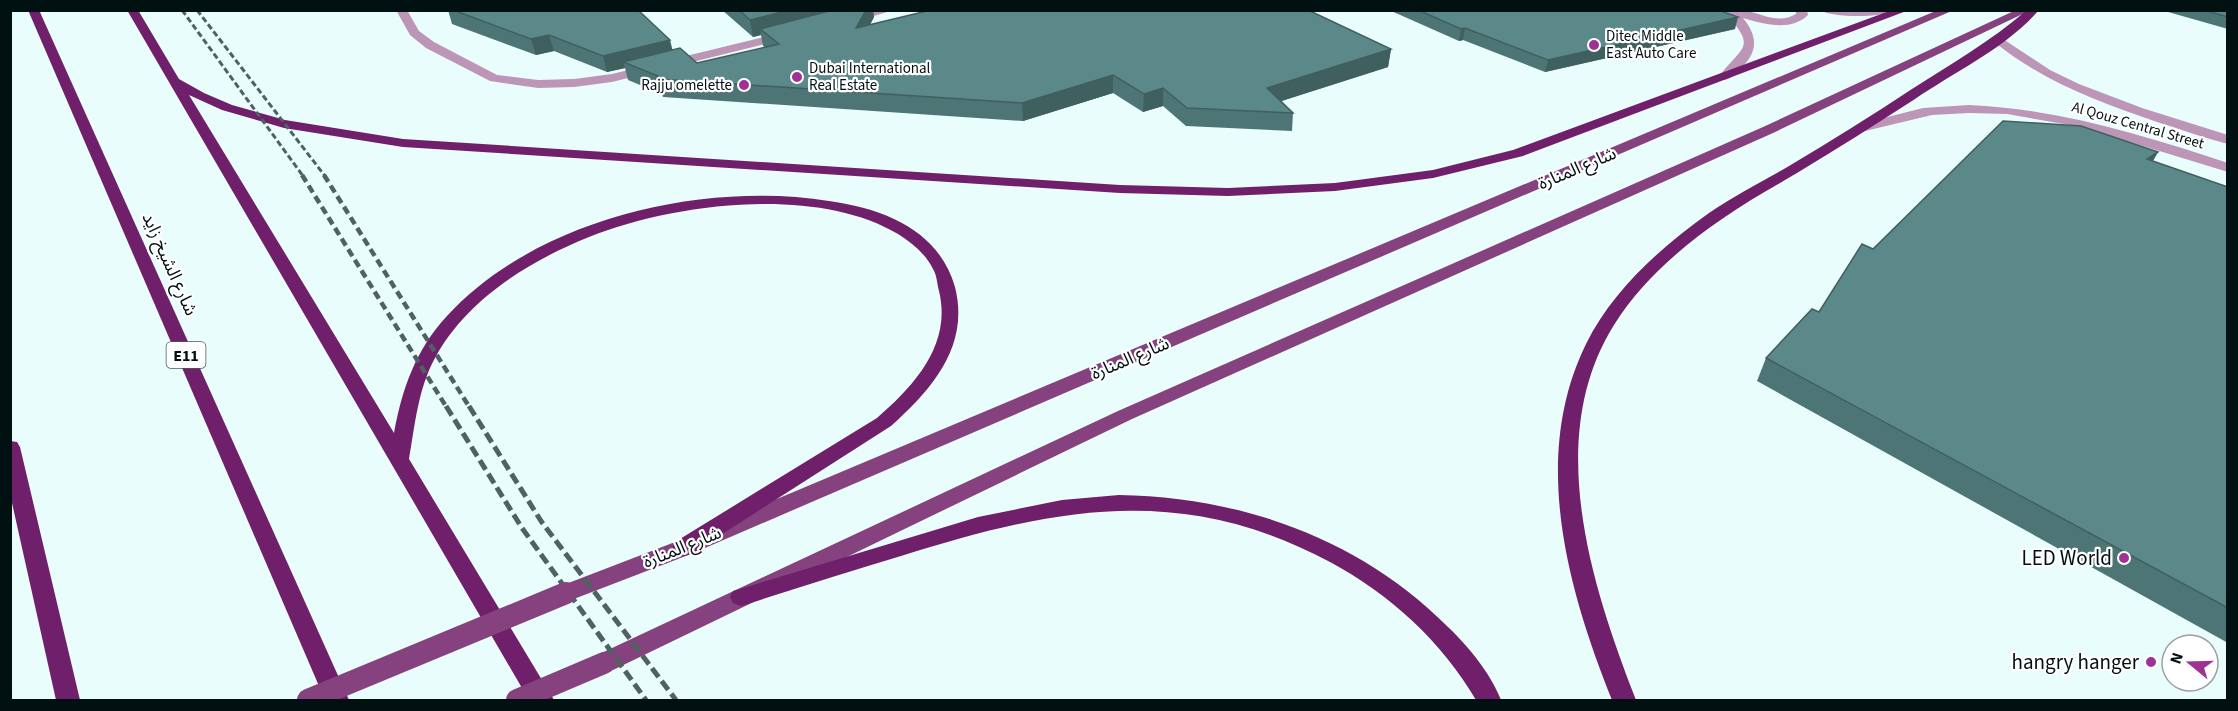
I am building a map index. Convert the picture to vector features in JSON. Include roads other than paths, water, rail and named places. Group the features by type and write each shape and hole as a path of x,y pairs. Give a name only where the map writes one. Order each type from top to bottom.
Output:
{"highway":[{"name":"شارع الشيخ زايد","path":"33,10 338,700"},
{"path":"132,10 542,700"},
{"path":"174,81 216,104 255,116 348,136 403,143 1120,189 1228,192 1282,190 1365,184 1478,164 1554,141 1904,10"},
{"path":"1624,700 1599,637 1583,581 1573,530 1569,485 1569,444 1574,406 1582,373 1595,343 1639,283 1663,258 1717,215 1861,128 1997,39 2034,10"},
{"path":"399,462 413,384 426,357 444,330 496,281 530,259 568,240 650,213 692,205 754,200 813,202 849,209 881,219 909,233 937,261 946,278 951,296 952,315 948,335 940,356 927,379 909,400 884,422 682,548"},
{"path":"10,447 68,700"},
{"path":"741,597 969,527 1019,515 1118,502 1170,504 1222,512 1272,526 1321,546 1368,573 1411,606 1450,645 1489,700"}],"main road":[{"name":"شارع المنارة","path":"308,700 566,593 682,548 1950,10"},
{"path":"518,700 604,663 1125,415 1768,130 2026,10"}],"street":[{"path":"401,10 414,33 430,45 494,78 538,84 574,83 612,78 797,33"},
{"path":"843,22 889,10"},
{"path":"1729,10 1776,21 1799,18 1802,15 1801,10"},
{"path":"1725,76 1740,65 1749,53 1750,44 1749,35 1744,26 1729,10"},
{"path":"1825,10 1860,13 1890,10"},
{"name":"Al Qouz Central Street","path":"1997,39 2026,62 2075,87 2228,140"},
{"name":"Al Qouz Central Street","path":"1861,128 1934,111 2007,112 2066,121 2115,132 2228,168"}],"railway":[{"path":"182,10 303,176"},
{"path":"197,10 325,176"},
{"path":"302,175 447,408"},
{"path":"324,175 470,408"},
{"path":"446,406 522,528 646,700"},
{"path":"469,406 541,521 676,700"}],"place":[{"name":"Ditec Middle East Auto Care","path":"1594,45"},
{"name":"Dubai International Real Estate","path":"797,77"},
{"name":"Rajju omelette","path":"744,85"},
{"name":"LED World","path":"2124,558"},
{"name":"hangry hanger","path":"2151,662"}]}
